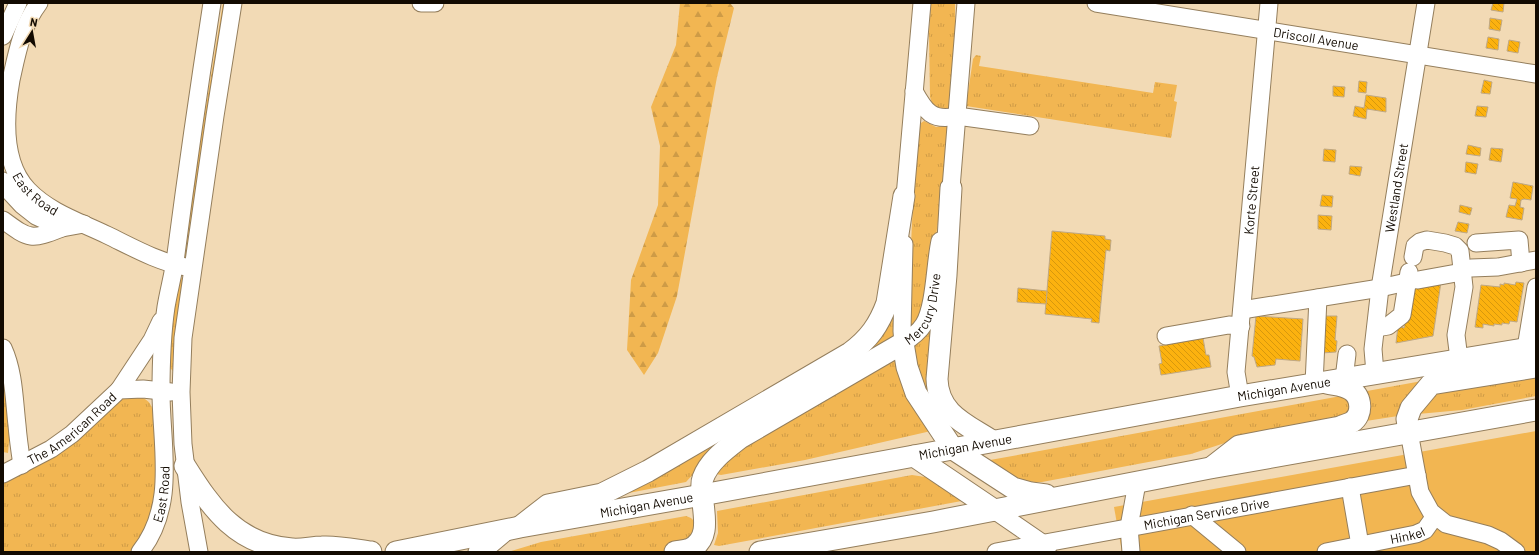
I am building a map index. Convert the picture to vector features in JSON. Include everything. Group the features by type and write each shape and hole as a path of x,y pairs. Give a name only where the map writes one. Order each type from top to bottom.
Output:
{"main road":[{"path":"951,188 937,388 945,408 992,441"},
{"path":"479,552 548,505 602,494 648,471 850,354 870,336 882,316 887,303 904,196"},
{"path":"675,552 689,549 698,544 703,536 705,517 702,495 702,480 707,469 722,452 740,438 904,343 907,367 916,393 953,449 1013,488 1031,493 1061,497"},
{"path":"1409,432 1407,419 1411,408 1431,384 1533,351"},
{"name":"Michigan Avenue","path":"396,552 513,528 702,495 1240,396 1459,359 1533,351"},
{"path":"1210,468 1239,446 1340,427 1352,422 1357,417 1360,409 1356,394 1352,390 1342,386 1318,383"},
{"path":"760,552 994,510 1210,468 1535,410"},
{"path":"914,456 994,510"},
{"path":"185,466 215,510 234,528 254,539 277,547 291,549 323,547 371,552"}],"street":[{"path":"3,36 18,3"},
{"name":"East Road","path":"39,3 30,16 23,31 12,77 7,117 7,137 10,156 17,176 27,190 52,208 144,252 175,265 194,268"},
{"name":"East Road","path":"140,552 154,528 163,503 165,478 161,392 166,308 175,265 194,121 212,3"},
{"name":"East Road","path":"199,552 185,466 181,392 183,338 233,3"},
{"path":"421,3 435,3"},
{"name":"Mercury Drive","path":"904,343 902,331 904,196 922,3"},
{"name":"Mercury Drive","path":"904,343 920,329 925,322 934,289 937,254 951,188 966,3"},
{"name":"Driscoll Avenue","path":"1096,3 1179,10 1266,31 1536,74"},
{"name":"Korte Street","path":"1240,396 1236,372 1269,3"},
{"name":"Westland Street","path":"1375,373 1373,349 1380,288 1426,3"},
{"path":"914,91 924,109 934,116 948,118 957,116 1030,126"},
{"path":"3,181 9,191 22,206 36,216 62,228"},
{"path":"3,220 25,235 35,237 62,228 84,224"},
{"path":"1376,328 1388,326 1402,315 1412,275 1415,246 1420,242 1427,240 1455,246 1460,251 1467,270 1456,335 1459,359"},
{"path":"1166,336 1229,325 1241,318 1318,298 1380,288 1412,275 1498,267 1528,261 1519,240 1476,243"},
{"path":"1533,351 1536,287"},
{"path":"1318,298 1318,383"},
{"name":"The American Road","path":"3,474 51,449 72,434 119,390 152,340 166,308"},
{"name":"The American Road","path":"3,348 6,354 15,390 22,465"},
{"path":"1344,379 1346,354"},
{"name":"The American Road","path":"119,390 143,389 161,392 181,392"},
{"name":"Hinkel","path":"1326,552 1416,534 1425,530 1433,514 1420,492 1409,432"},
{"name":"Michigan Service Drive","path":"996,552 1048,548 1129,527 1417,475"},
{"path":"1131,552 1129,527 1137,482"},
{"path":"1350,487 1360,545"},
{"path":"994,510 1048,548"},
{"path":"1433,514 1446,524 1488,535 1501,541 1516,552"},
{"path":"1192,515 1237,552"}],"green space":[{"path":"223,3 229,3 187,256 185,256 182,253"},
{"path":"680,3 730,3 734,8 717,77 677,296 658,353 644,375 627,350 631,280 658,205 660,146 651,107 676,45"},
{"path":"931,3 955,3 956,75 952,105 945,110 939,109 935,106 930,97 929,33"},
{"path":"976,55 981,56 979,66 1153,93 1155,82 1177,85 1174,101 1177,102 1171,138 966,106 973,59"},
{"path":"924,121 936,127 947,126 947,162 925,309 917,325 907,328 913,203 919,130 921,123"},
{"path":"180,279 184,279 175,370 173,371 169,367 175,302"},
{"path":"894,295 899,335 707,459 686,482 618,495 845,361"},
{"path":"934,311 932,372 957,426 948,428 930,408 910,343"},
{"path":"897,350 931,431 805,460 721,475 716,474 726,457"},
{"path":"3,364 10,430 8,453 3,452"},
{"path":"1536,371 1536,396 1462,410 1418,414 1435,392"},
{"path":"1422,381 1398,416 1366,421 1371,402 1367,391"},
{"path":"124,396 144,398 152,408 154,414 157,468 154,503 149,520 142,537 131,552 3,552 3,480"},
{"path":"1341,396 1350,401 1350,416 1234,440 1191,454 1042,482 1033,482 1020,479 1008,473 990,460"},
{"path":"1536,431 1536,552 1122,552 1114,507"},
{"path":"912,475 932,478 967,500 719,546 714,545 718,533 717,511"},
{"path":"686,516 695,522 694,536 672,549 658,552 508,552 541,542"}],"building":[{"path":"1493,3 1504,3 1503,12 1491,10"},
{"path":"1490,18 1502,20 1500,31 1489,29"},
{"path":"1488,37 1499,39 1498,50 1486,48"},
{"path":"1509,40 1520,42 1518,53 1507,51"},
{"path":"1484,80 1492,82 1490,94 1481,93"},
{"path":"1359,81 1367,82 1366,93 1358,92"},
{"path":"1333,86 1345,87 1344,97 1333,96"},
{"path":"1366,95 1386,98 1386,112 1367,109 1366,119 1353,116 1355,106 1364,108"},
{"path":"1477,106 1488,107 1486,117 1475,116"},
{"path":"1468,145 1481,148 1480,156 1466,154"},
{"path":"1491,148 1503,149 1501,162 1489,160"},
{"path":"1324,149 1336,150 1335,162 1323,161"},
{"path":"1466,162 1478,164 1476,174 1465,172"},
{"path":"1350,166 1362,167 1360,176 1349,174"},
{"path":"1513,182 1533,186 1531,200 1521,200 1520,207 1524,208 1522,220 1506,217 1509,205 1515,206 1517,199 1510,198"},
{"path":"1322,195 1333,196 1332,207 1320,206"},
{"path":"1460,205 1472,208 1470,215 1459,212"},
{"path":"1318,215 1332,216 1331,230 1318,229"},
{"path":"1458,222 1469,224 1467,233 1455,231"},
{"path":"1052,231 1105,236 1105,239 1111,240 1110,251 1106,250 1099,323 1091,322 1092,319 1045,314"},
{"path":"1441,282 1433,336 1396,343 1398,326 1404,328 1411,286"},
{"path":"1516,282 1524,283 1517,322 1510,321 1509,324 1494,324 1494,326 1483,324 1483,328 1475,327 1481,285 1500,287 1500,284 1504,285 1504,283 1515,285"},
{"path":"1018,288 1047,291 1046,304 1017,302"},
{"path":"1256,316 1303,319 1300,361 1276,359 1275,365 1257,367 1254,357 1252,356"},
{"path":"1325,316 1337,316 1335,340 1337,341 1336,352 1322,353"},
{"path":"1203,338 1206,355 1209,355 1211,367 1161,375 1159,364 1162,363 1159,346"}]}
